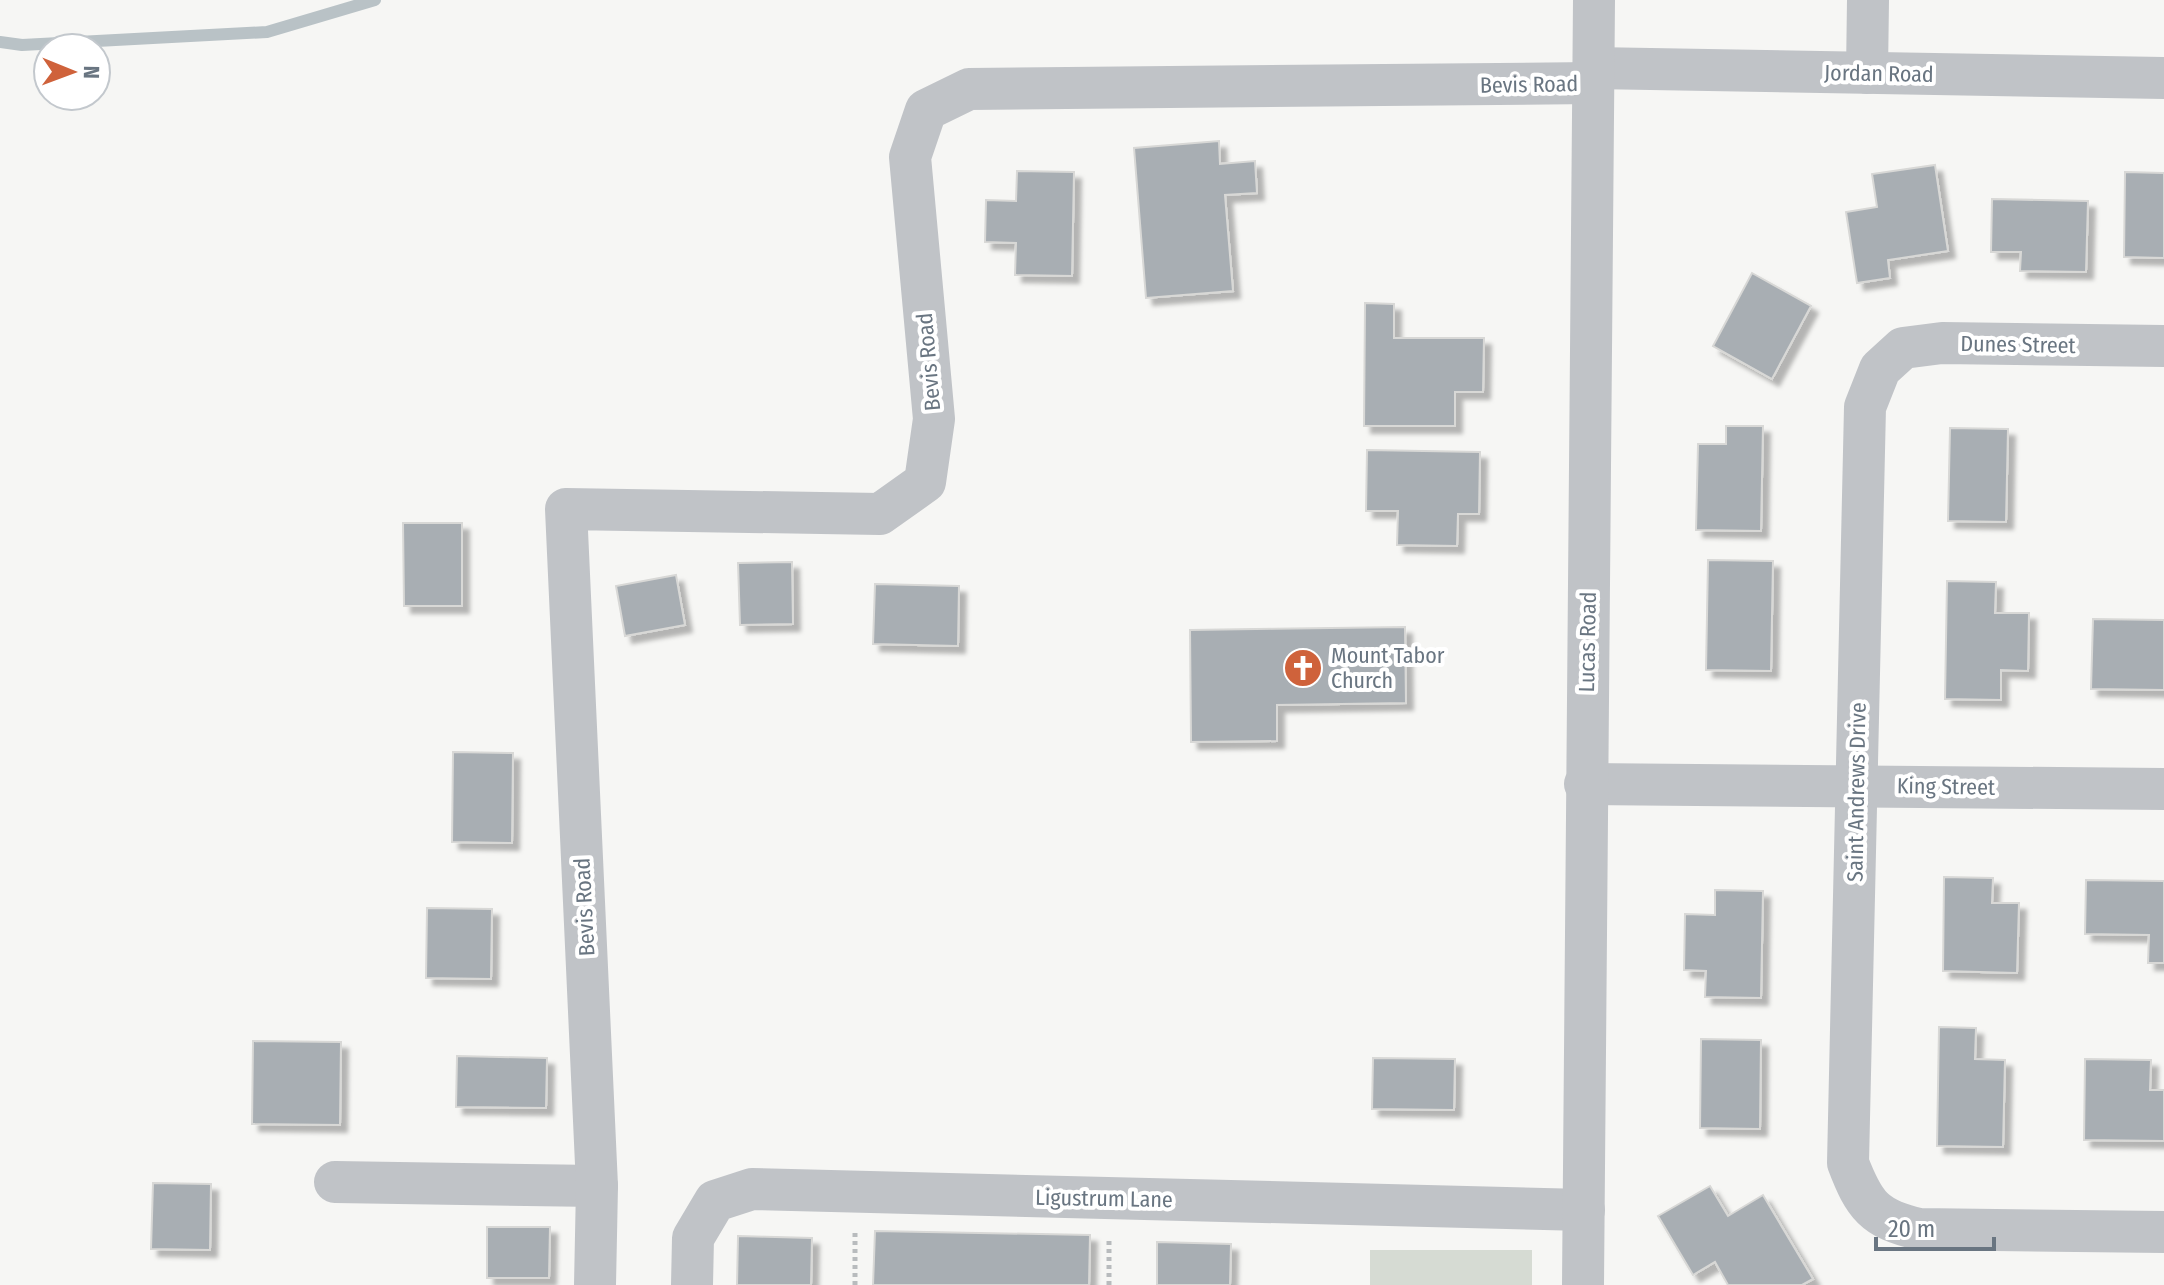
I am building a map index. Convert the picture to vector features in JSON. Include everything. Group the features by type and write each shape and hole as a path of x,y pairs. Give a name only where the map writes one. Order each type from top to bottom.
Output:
{"street":[{"name":"Lucas Road","path":"1583,1285 1594,0"},
{"path":"1867,73 1868,0"},
{"name":"Jordan Road","path":"1593,76 1867,73 2164,78"},
{"name":"Bevis Road","path":"595,1285 597,1186 566,509 880,514 925,482 934,419 910,157 926,110 969,89 1593,76"},
{"name":"Dunes Street","path":"1880,369 1903,348 1942,343 2164,346"},
{"name":"Saint Andrews Drive","path":"1880,369 1865,407 1848,1163 1858,1189 1872,1210 1895,1223 1919,1229 2164,1232"},
{"name":"King Street","path":"1585,784 2164,789"},
{"path":"335,1182 597,1186"},
{"name":"Ligustrum Lane","path":"692,1285 693,1238 715,1201 752,1189 1584,1210"}],"path":[{"path":"855,1285 856,1191"}],"shaded area":[{"path":"1370,1250 1532,1250 1532,1285 1370,1285"}],"building":[{"path":"1219,141 1220,164 1255,161 1257,193 1225,195 1233,291 1146,298 1134,148"},
{"path":"1935,165 1948,251 1888,260 1890,278 1857,283 1846,212 1877,207 1872,174"},
{"path":"1017,171 1074,172 1072,276 1015,275 1016,243 985,242 986,200 1016,201"},
{"path":"2125,172 2164,173 2164,258 2124,257"},
{"path":"1992,199 2088,201 2086,272 2020,271 2021,252 1991,252"},
{"path":"1752,273 1811,306 1772,379 1713,346"},
{"path":"1365,303 1394,304 1394,338 1484,338 1483,392 1455,392 1455,426 1364,426"},
{"path":"1726,426 1763,426 1761,531 1696,530 1698,444 1726,444"},
{"path":"1950,428 2008,429 2006,522 1948,521"},
{"path":"1367,450 1480,452 1479,514 1458,514 1457,546 1397,545 1398,511 1366,511"},
{"path":"403,523 462,523 462,606 404,606"},
{"path":"1708,560 1773,561 1771,671 1706,670"},
{"path":"792,562 793,624 740,625 738,563"},
{"path":"676,575 685,625 625,636 616,586"},
{"path":"1947,581 1996,582 1995,613 2029,613 2028,671 2001,670 2001,700 1945,699"},
{"path":"875,584 959,586 958,646 873,644"},
{"path":"2093,619 2164,620 2164,690 2091,689"},
{"path":"1405,627 1406,703 1277,705 1277,741 1191,742 1190,630"},
{"path":"453,752 513,753 512,843 452,842"},
{"path":"1944,877 1993,878 1992,903 2019,903 2017,973 1943,971"},
{"path":"2086,880 2164,881 2164,963 2148,963 2149,935 2085,934"},
{"path":"1715,890 1763,891 1761,998 1705,997 1706,971 1684,970 1685,914 1715,915"},
{"path":"427,908 492,909 491,979 426,978"},
{"path":"1939,1027 1976,1028 1975,1059 2005,1060 2003,1147 1937,1146"},
{"path":"1701,1039 1761,1040 1760,1129 1700,1128"},
{"path":"253,1041 341,1042 340,1125 252,1124"},
{"path":"457,1056 547,1058 546,1108 456,1107"},
{"path":"1373,1058 1455,1059 1454,1110 1372,1109"},
{"path":"2085,1059 2151,1060 2150,1090 2164,1090 2164,1141 2084,1140"},
{"path":"153,1183 211,1184 210,1250 151,1249"},
{"path":"1710,1186 1728,1216 1763,1195 1813,1279 1802,1285 1728,1285 1715,1262 1693,1275 1658,1216"},
{"path":"487,1227 550,1227 549,1278 487,1278"},
{"path":"875,1231 1090,1235 1089,1285 873,1285"},
{"path":"738,1236 812,1238 811,1285 737,1285"},
{"path":"1157,1242 1231,1244 1230,1285 1157,1285"}],"waterway":[{"path":"0,42 22,45 267,32 375,0"}],"place":[{"name":"Mount Tabor Church","path":"1303,668"}]}
